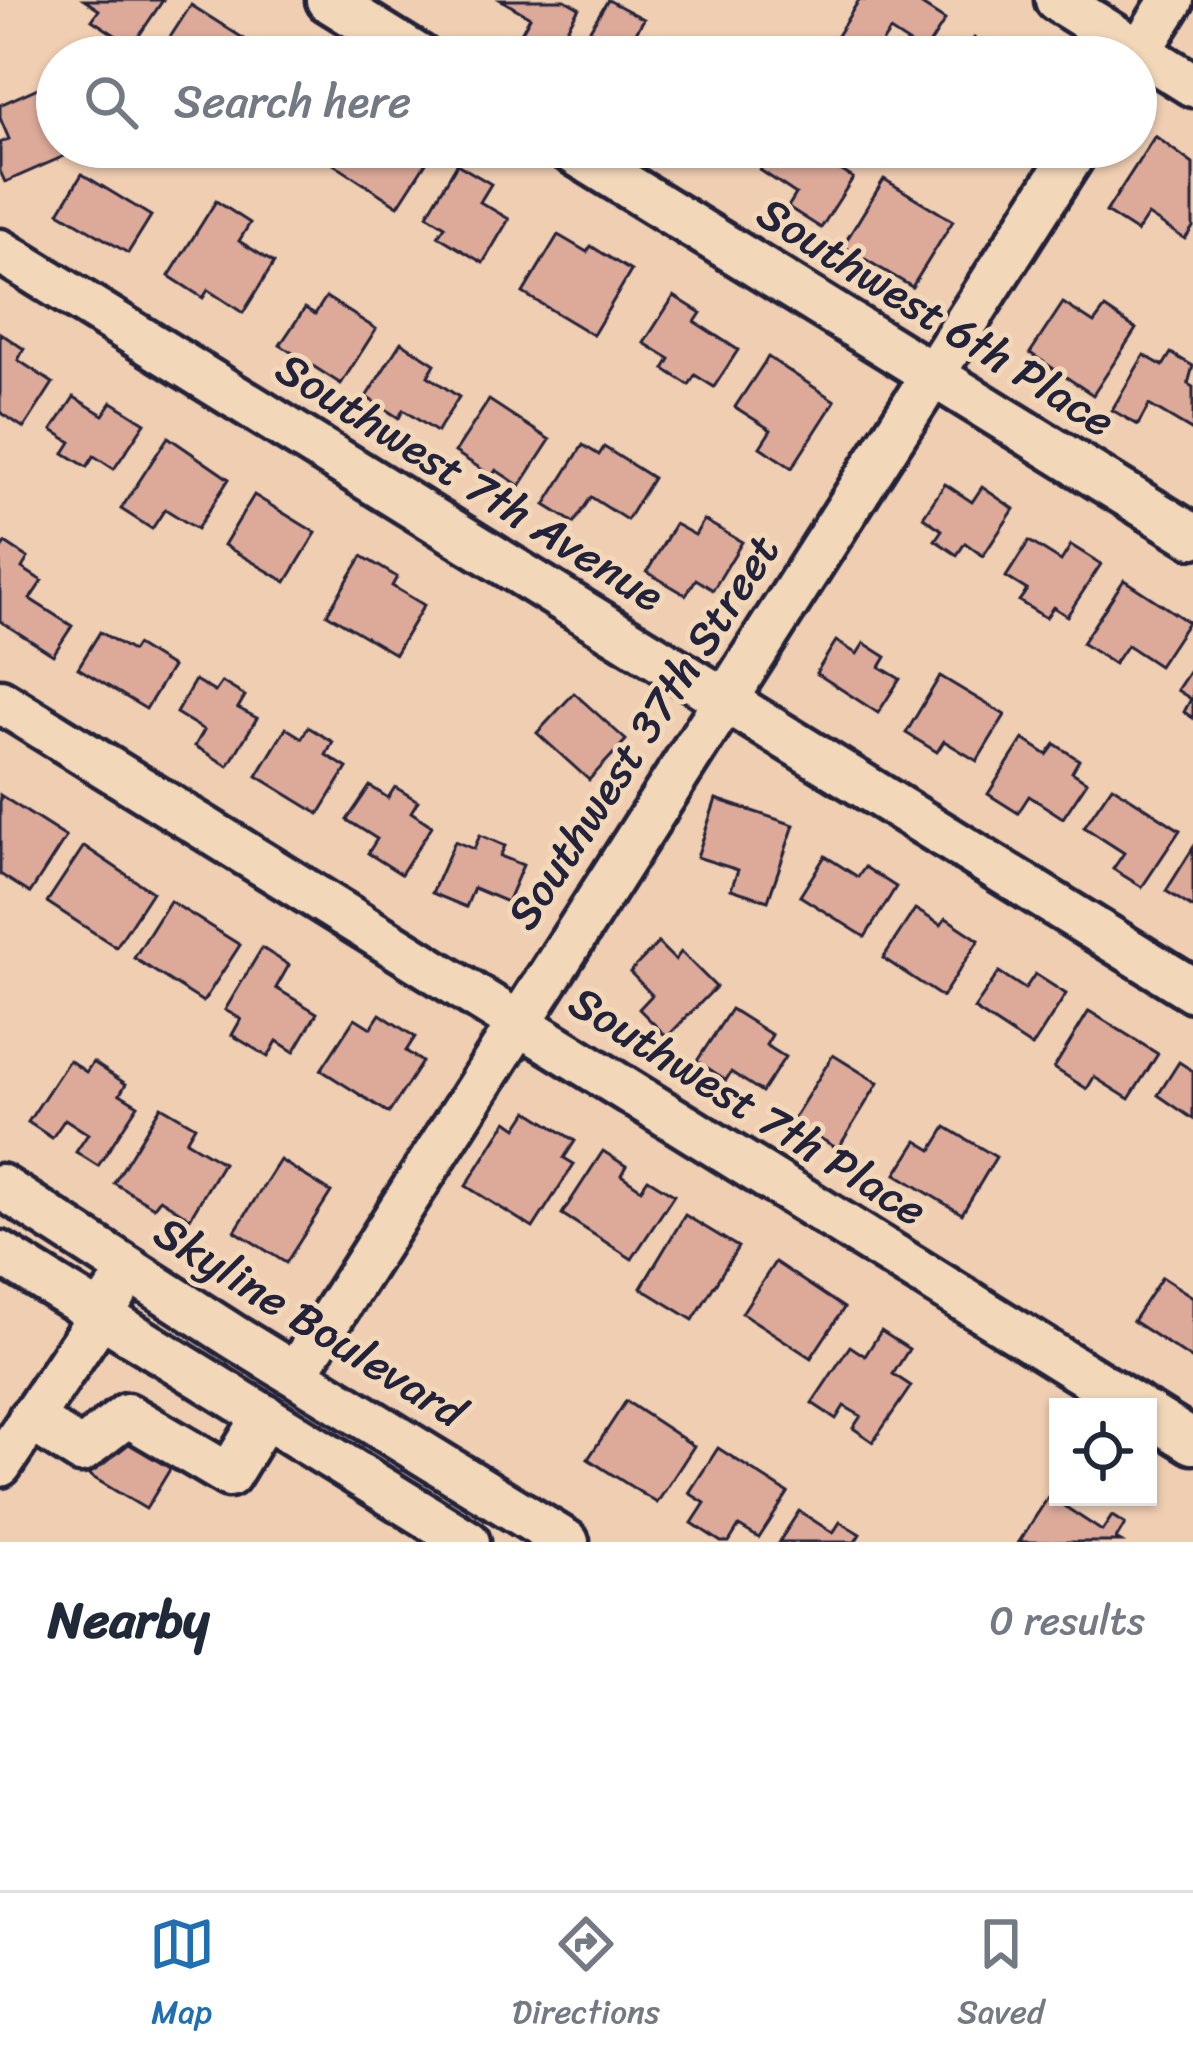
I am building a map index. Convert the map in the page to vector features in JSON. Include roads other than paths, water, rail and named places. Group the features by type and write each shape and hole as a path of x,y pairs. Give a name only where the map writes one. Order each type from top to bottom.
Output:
{"street":[{"path":"328,0 386,36"},
{"path":"1057,0 1111,36"},
{"path":"1149,36 1172,0"},
{"path":"1157,65 1193,85"},
{"name":"Southwest 6th Place","path":"599,168 1193,536"},
{"name":"Southwest 37th Street","path":"296,1373 1064,168"},
{"name":"Southwest 7th Avenue","path":"0,251 1193,990"},
{"name":"Southwest 7th Place","path":"0,701 1122,1398"},
{"name":"Skyline Boulevard","path":"0,1186 567,1542"},
{"path":"0,1252 468,1542"},
{"path":"0,1466 131,1270"},
{"path":"30,1418 82,1450 127,1415 229,1474 265,1416"},
{"path":"1157,1420 1193,1442"}]}
